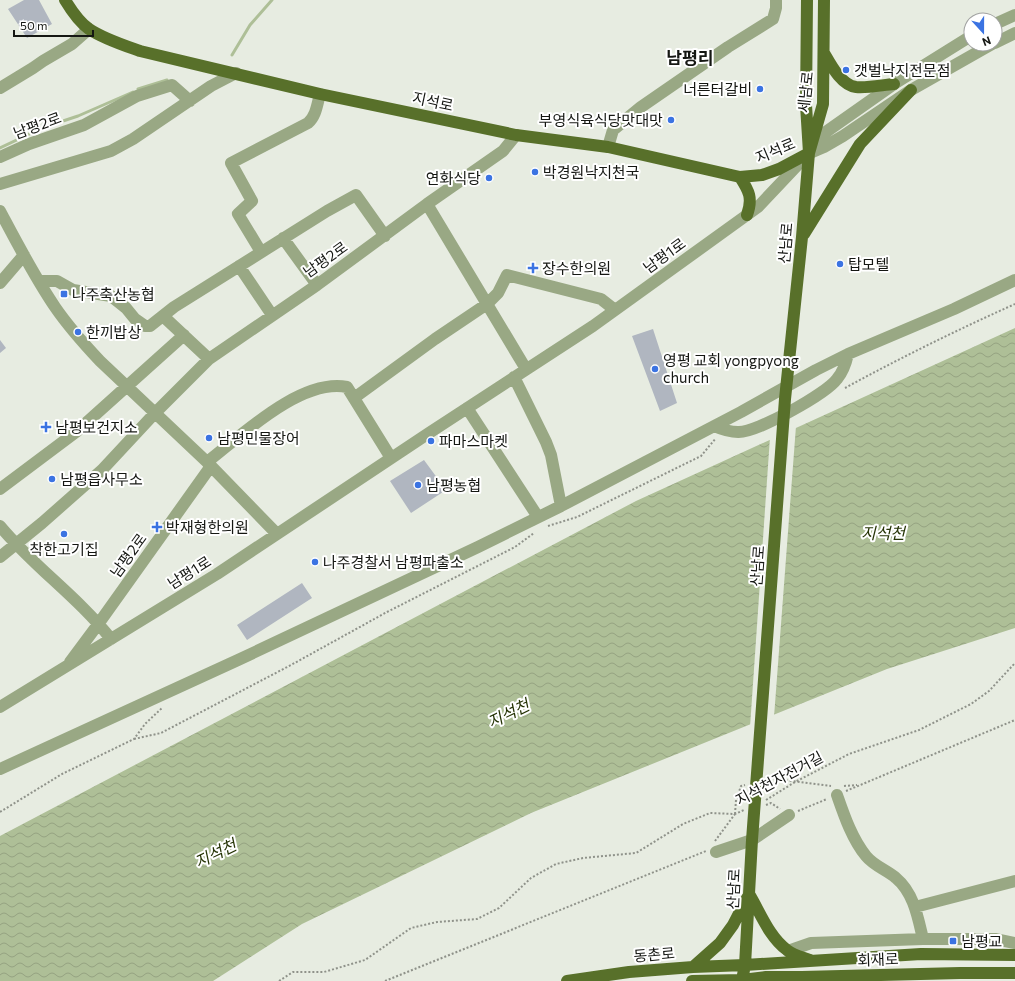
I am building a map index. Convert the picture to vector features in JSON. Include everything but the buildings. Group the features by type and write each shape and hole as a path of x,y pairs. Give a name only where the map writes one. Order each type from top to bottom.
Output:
{"main road":[{"name":"지석로","path":"65,0 79,20 89,29 129,47 320,94 516,135 608,147 740,177 762,176 809,153"},
{"name":"세남로","path":"807,0 806,105 809,153"},
{"name":"세남로","path":"809,153 823,104 824,0"},
{"path":"824,53 836,72 846,82 855,87 894,84"},
{"path":"802,237 860,144 911,90"},
{"name":"산남로","path":"742,980 745,965 752,840 786,393 809,153"},
{"path":"740,177 750,195 750,205 747,215"},
{"path":"749,894 779,944 788,951 812,961"},
{"path":"693,967 720,943 733,925 749,894"},
{"name":"회재로","path":"745,965 921,954 1014,951"},
{"name":"동촌로","path":"567,981 629,972 745,965"},
{"name":"회재로","path":"742,980 766,977 799,979 960,973 1015,973"},
{"path":"692,981 742,980"}],"street":[{"path":"608,147 613,130 641,108 728,47 773,19 776,8 776,0"},
{"path":"1003,20 1015,15"},
{"path":"0,88 72,44 89,29"},
{"path":"1003,39 1015,33"},
{"path":"809,153 823,134 894,84 963,41"},
{"path":"809,153 824,147 843,136 911,90 978,52"},
{"path":"0,184 111,151 133,139 211,86 236,73"},
{"name":"남평2로","path":"0,157 29,144 84,125 137,96 172,85 190,101"},
{"path":"261,252 238,214 252,201 231,163 308,123 313,119 320,94"},
{"name":"남평2로","path":"0,557 16,545 102,470 155,413 209,359 317,285 503,150 516,135"},
{"name":"남평1로","path":"0,707 217,574 615,310 758,207 809,153"},
{"path":"39,281 57,281 73,290 111,296 126,308 135,319 144,326 150,326 174,307 283,238 327,211 356,196 385,236"},
{"path":"427,204 526,369"},
{"path":"0,210 39,281 56,308 85,345 209,464 277,534"},
{"path":"283,238 317,285"},
{"path":"0,283 24,255"},
{"path":"239,266 272,315"},
{"path":"354,398 435,339 487,304 498,293 507,275 601,300 615,310"},
{"path":"0,769 238,660 478,547 540,522 561,506 786,393 848,354 954,309 1015,280"},
{"path":"163,316 209,359"},
{"path":"0,489 76,432 184,336"},
{"path":"718,428 739,432 747,430 762,425 802,405 837,380 845,367 848,354"},
{"path":"514,378 551,455 561,506"},
{"path":"209,464 276,408 298,395 339,385 347,387 391,458"},
{"path":"467,408 540,522"},
{"name":"남평2로","path":"65,668 99,623 209,464"},
{"path":"0,526 16,545 99,623 112,639"},
{"path":"839,789 844,815 857,842 866,856 873,863 901,883 915,907 924,939"},
{"path":"712,851 752,840 789,815"},
{"path":"915,907 1015,881"},
{"path":"788,951 811,943 924,939 995,939 1014,951"}],"path":[{"path":"843,389 880,369 1015,304"},
{"path":"540,522 577,517 701,456 718,428"},
{"path":"0,812 62,774 134,739 161,733 291,665 387,612 515,547 538,530"},
{"name":"지석천자전거길","path":"764,801 795,782 849,754 919,730 971,704 989,691 1015,662"},
{"path":"134,739 145,724 166,704"},
{"path":"764,805 771,803 789,815 839,789 859,785 1015,720"},
{"path":"762,780 769,778 839,789 859,785"},
{"path":"385,981 712,851 735,814 736,800 740,786 748,784"},
{"name":"지석천자전거길","path":"279,981 293,972 324,972 364,960 411,928 437,922 477,919 499,908 531,878 556,864 583,858 636,852 683,824 710,813 735,814 749,808"}],"water":[{"name":"지석천","path":"1015,328 1015,628 887,669 531,813 302,924 213,981 0,981 0,836 636,501"}],"pier":[{"path":"796,426 774,717 750,727 770,437"}],"waterway":[{"path":"232,55 250,25 272,0"},
{"path":"138,89 167,80"},
{"path":"0,148 42,128 78,116 133,92"}],"place":[{"name":"갯벌낙지전문점","path":"846,70"},
{"name":"너른터갈비","path":"760,89"},
{"name":"부영식육식당맛대맛","path":"671,120"},
{"name":"박경원낙지천국","path":"535,172"},
{"name":"연화식당","path":"489,178"},
{"name":"탑모텔","path":"840,264"},
{"name":"장수한의원","path":"533,268"},
{"name":"나주축산농협","path":"64,294"},
{"name":"한끼밥상","path":"78,332"},
{"name":"영평 교회 yongpyong church","path":"655,369"},
{"name":"남평보건지소","path":"46,427"},
{"name":"남평민물장어","path":"209,438"},
{"name":"파마스마켓","path":"431,441"},
{"name":"남평읍사무소","path":"52,479"},
{"name":"남평농협","path":"418,485"},
{"name":"박재형한의원","path":"157,527"},
{"name":"착한고기집","path":"64,534"},
{"name":"나주경찰서 남평파출소","path":"315,562"},
{"name":"남평교","path":"953,941"}],"district":[{"name":"남평리","path":"690,57"}]}
